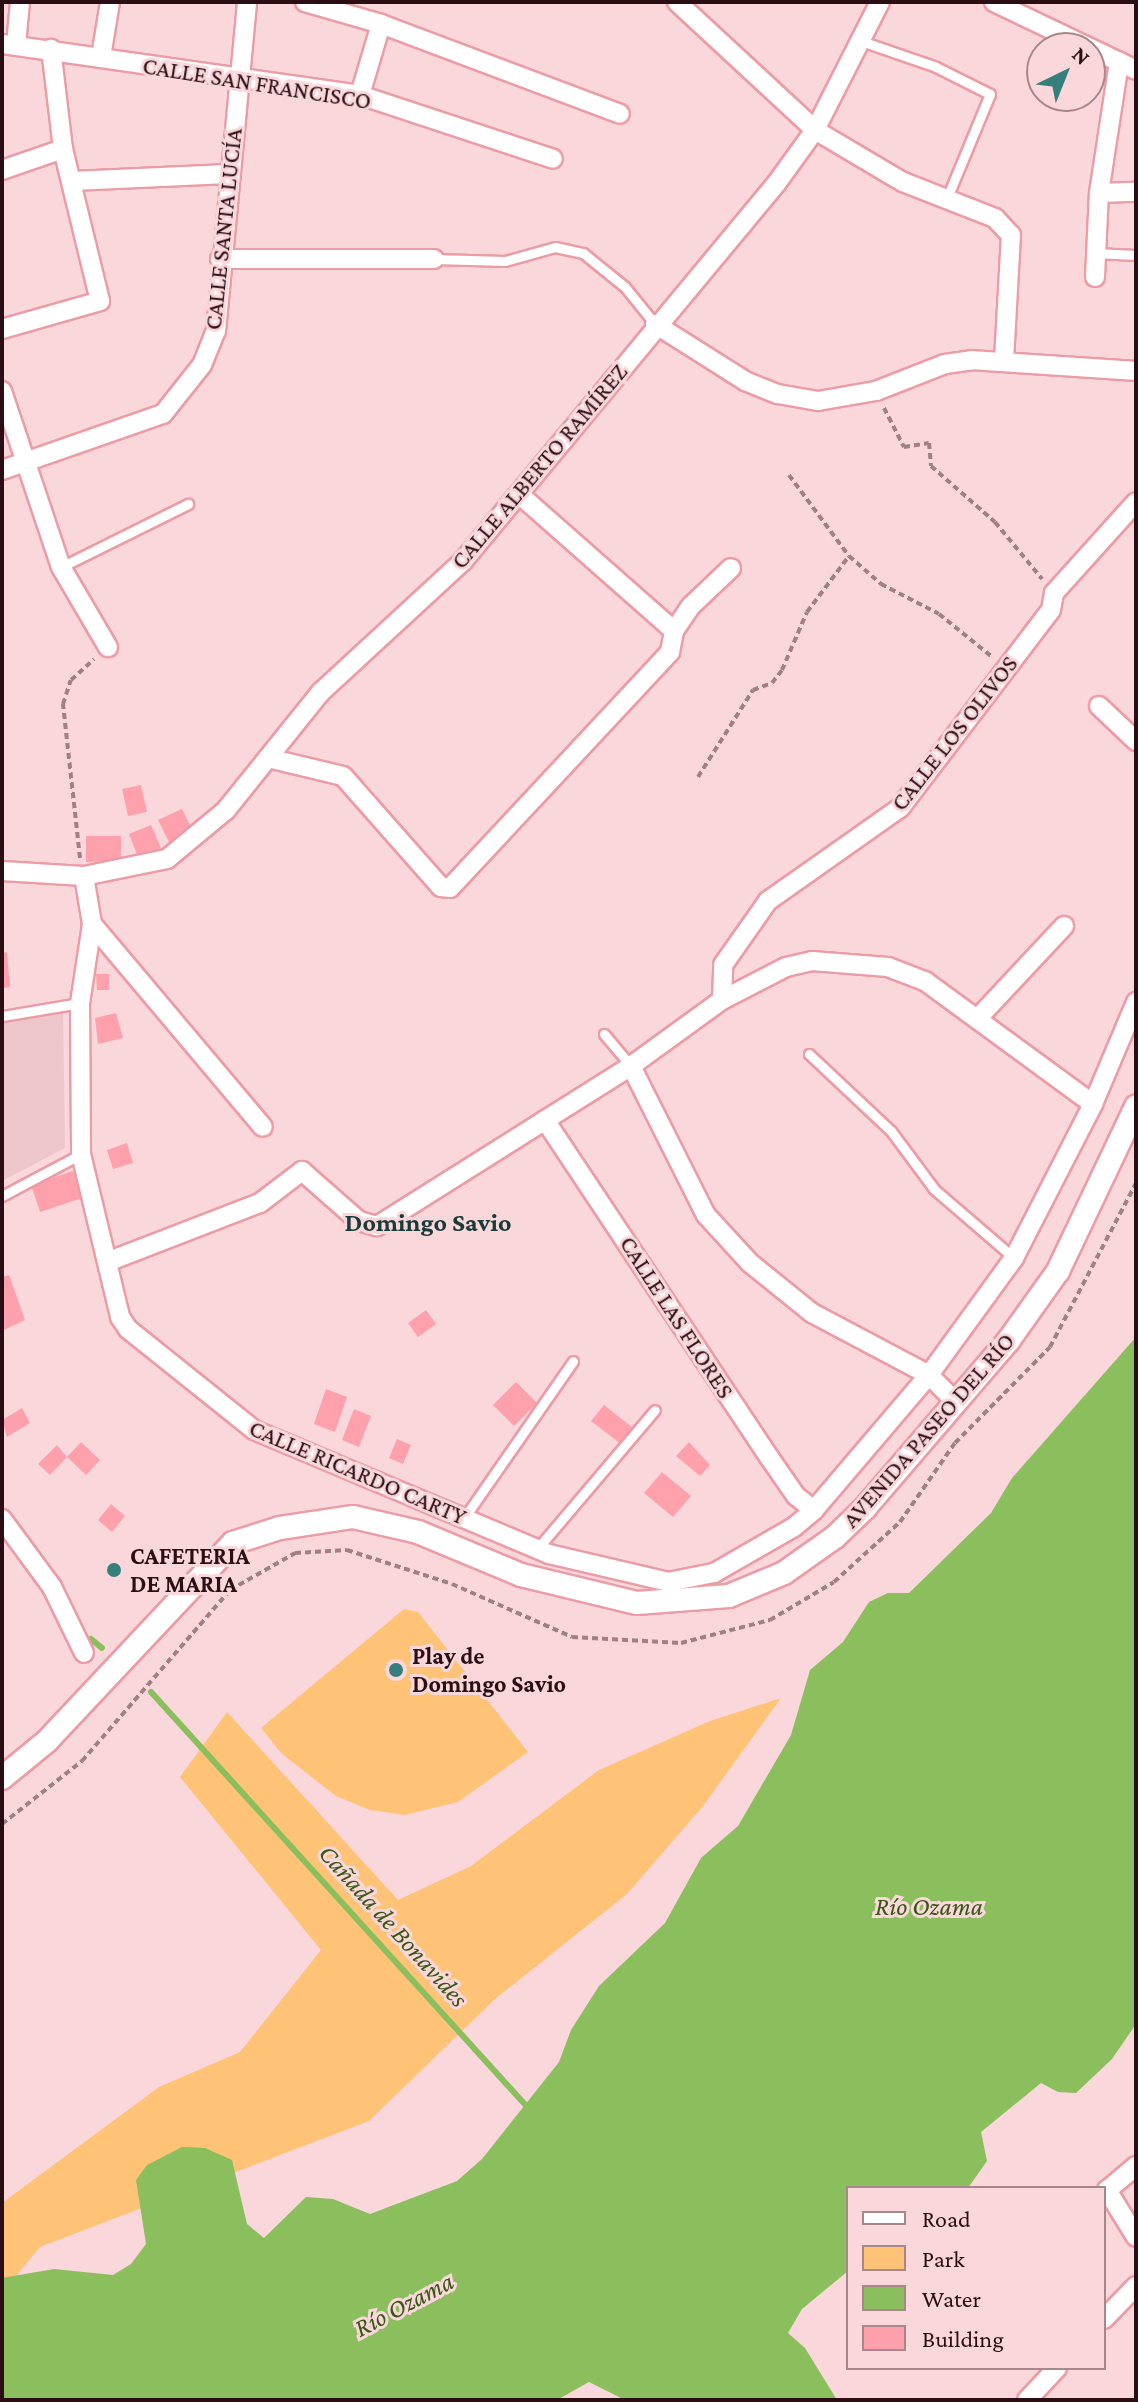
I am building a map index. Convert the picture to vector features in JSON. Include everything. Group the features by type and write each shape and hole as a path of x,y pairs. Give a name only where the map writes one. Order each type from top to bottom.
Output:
{"street":[{"path":"9,44 20,2"},
{"path":"101,57 110,2"},
{"name":"CALLE SANTA LUCÍA","path":"2,470 163,414 202,365 216,331 228,174 247,2"},
{"path":"305,2 381,24 620,114"},
{"path":"677,2 815,130 945,202 995,218 1011,235 1004,360"},
{"name":"CALLE ALBERTO RAMÍREZ","path":"2,871 84,876 167,859 226,810 321,692 463,561 520,495 655,324 815,130 864,42 880,2"},
{"path":"994,2 1128,66 1099,193 1095,277"},
{"path":"360,95 381,24"},
{"name":"CALLE SAN FRANCISCO","path":"9,44 360,95 553,159"},
{"path":"2,329 100,301 63,149 51,49"},
{"path":"2,170 63,149"},
{"path":"72,181 228,174"},
{"path":"1099,193 1136,192"},
{"path":"220,259 434,259"},
{"path":"655,324 745,381 778,394 818,401 876,391 945,364 1004,360 1136,371"},
{"path":"2,391 61,567 108,647"},
{"path":"520,495 674,631"},
{"name":"CALLE LOS OLIVOS","path":"722,1000 723,965 768,901 900,808 1051,610 1054,593 1136,502"},
{"path":"268,758 343,776 446,889 670,652 674,631 691,606 731,568"},
{"path":"1099,706 1136,741"},
{"name":"CALLE RICARDO CARTY","path":"84,876 92,924 80,1003 81,1154 120,1317 128,1329 237,1421 537,1549 668,1582 714,1573 814,1510"},
{"path":"92,924 263,1127"},
{"path":"978,1018 1064,926"},
{"path":"107,1262 260,1203 302,1171 359,1221 377,1226 631,1066 722,1000 786,967 835,959 888,967 925,981 1093,1104"},
{"name":"AVENIDA PASEO DEL RÍO","path":"814,1510 929,1375 1014,1258 1093,1104 1136,1002"},
{"path":"631,1066 706,1215 750,1263 812,1313 929,1375 953,1399"},
{"name":"AVENIDA PASEO DEL RÍO","path":"2,1778 57,1730 193,1580 233,1543 317,1519 353,1517 418,1532 521,1575 637,1603 729,1596 784,1573 835,1537 953,1399 1009,1340 1058,1271 1136,1107"},
{"name":"CALLE LAS FLORES","path":"545,1120 769,1457 796,1496 814,1510"},
{"path":"2,1519 52,1587 84,1653"},
{"path":"1136,2166 1107,2190 1136,2237"},
{"path":"1106,2317 1136,2286"},
{"path":"1027,2400 1055,2370"}],"lane":[{"path":"864,42 936,67 990,94 945,202"},
{"path":"434,259 505,261 555,247 583,253 625,287 655,324"},
{"path":"1094,253 1136,255"},
{"path":"61,567 188,504"},
{"path":"2,1016 80,1003"},
{"path":"604,1034 631,1066"},
{"path":"809,1054 891,1131 934,1189 1014,1258"},
{"path":"2,1196 81,1154"},
{"path":"464,1518 573,1361"},
{"path":"537,1549 655,1410"}],"path":[{"path":"876,391 904,447 929,443 931,466 995,522 1054,593"},
{"path":"789,475 849,556 881,584 939,614 1005,668"},
{"path":"698,777 753,690 772,683 782,670 807,612 849,556"},
{"path":"84,876 63,704 71,680 108,647"}],"shaded area":[{"path":"63,1006 65,1148 2,1181 2,1022"}],"green space":[{"name":"Play de Domingo Savio","path":"404,1609 418,1612 528,1752 458,1802 405,1815 370,1810 336,1796 282,1754 261,1728"},
{"path":"781,1698 703,1806 627,1894 495,1999 369,2121 40,2247 2,2293 2,2203 159,2087 240,2052 321,1950 180,1777 227,1712 398,1900 471,1866 599,1770 710,1721"}],"water":[{"name":"Río Ozama","path":"1136,1337 1136,2024 1112,2059 1076,2093 1058,2092 1041,2083 981,2132 987,2161 969,2186 846,2186 846,2273 802,2309 788,2333 805,2348 837,2400 625,2400 589,2382 557,2400 2,2400 2,2278 54,2269 113,2275 131,2264 146,2244 136,2180 147,2165 182,2147 205,2148 232,2160 247,2224 264,2238 306,2197 333,2199 370,2214 457,2181 482,2159 559,2062 571,2030 599,1986 665,1923 701,1858 738,1826 791,1735 810,1670 843,1642 869,1602 888,1593 909,1593 991,1513 1012,1478"}],"building":[{"path":"141,785 147,812 128,816 122,789"},
{"path":"182,809 193,831 169,842 158,820"},
{"path":"151,825 161,848 138,857 129,834"},
{"path":"86,836 121,836 121,861 86,862"},
{"path":"7,952 10,987 2,988 2,953"},
{"path":"96,974 109,974 109,990 97,990"},
{"path":"116,1013 123,1038 98,1044 95,1018"},
{"path":"127,1143 133,1163 113,1169 107,1150"},
{"path":"73,1171 82,1198 40,1212 31,1185"},
{"path":"9,1275 25,1320 2,1331 2,1277"},
{"path":"426,1310 436,1324 418,1337 408,1323"},
{"path":"516,1382 537,1403 514,1426 493,1405"},
{"path":"326,1389 347,1397 335,1432 314,1424"},
{"path":"604,1405 633,1428 621,1444 591,1421"},
{"path":"22,1408 30,1423 7,1437 2,1420"},
{"path":"354,1409 371,1416 359,1447 342,1440"},
{"path":"397,1439 411,1445 403,1464 389,1458"},
{"path":"81,1442 100,1460 86,1475 67,1457"},
{"path":"689,1442 710,1465 700,1476 676,1456"},
{"path":"57,1445 67,1457 50,1475 38,1464"},
{"path":"662,1472 691,1496 673,1517 644,1493"},
{"path":"111,1504 125,1516 112,1532 98,1520"}],"waterway":[{"name":"Cañada de Bonavides","path":"91,1639 102,1648"},
{"name":"Cañada de Bonavides","path":"151,1692 530,2110"}],"place":[{"name":"CAFETERIA DE MARIA","path":"114,1570"},
{"name":"Play de Domingo Savio","path":"396,1670"}],"district":[{"name":"Domingo Savio","path":"428,1223"}]}
